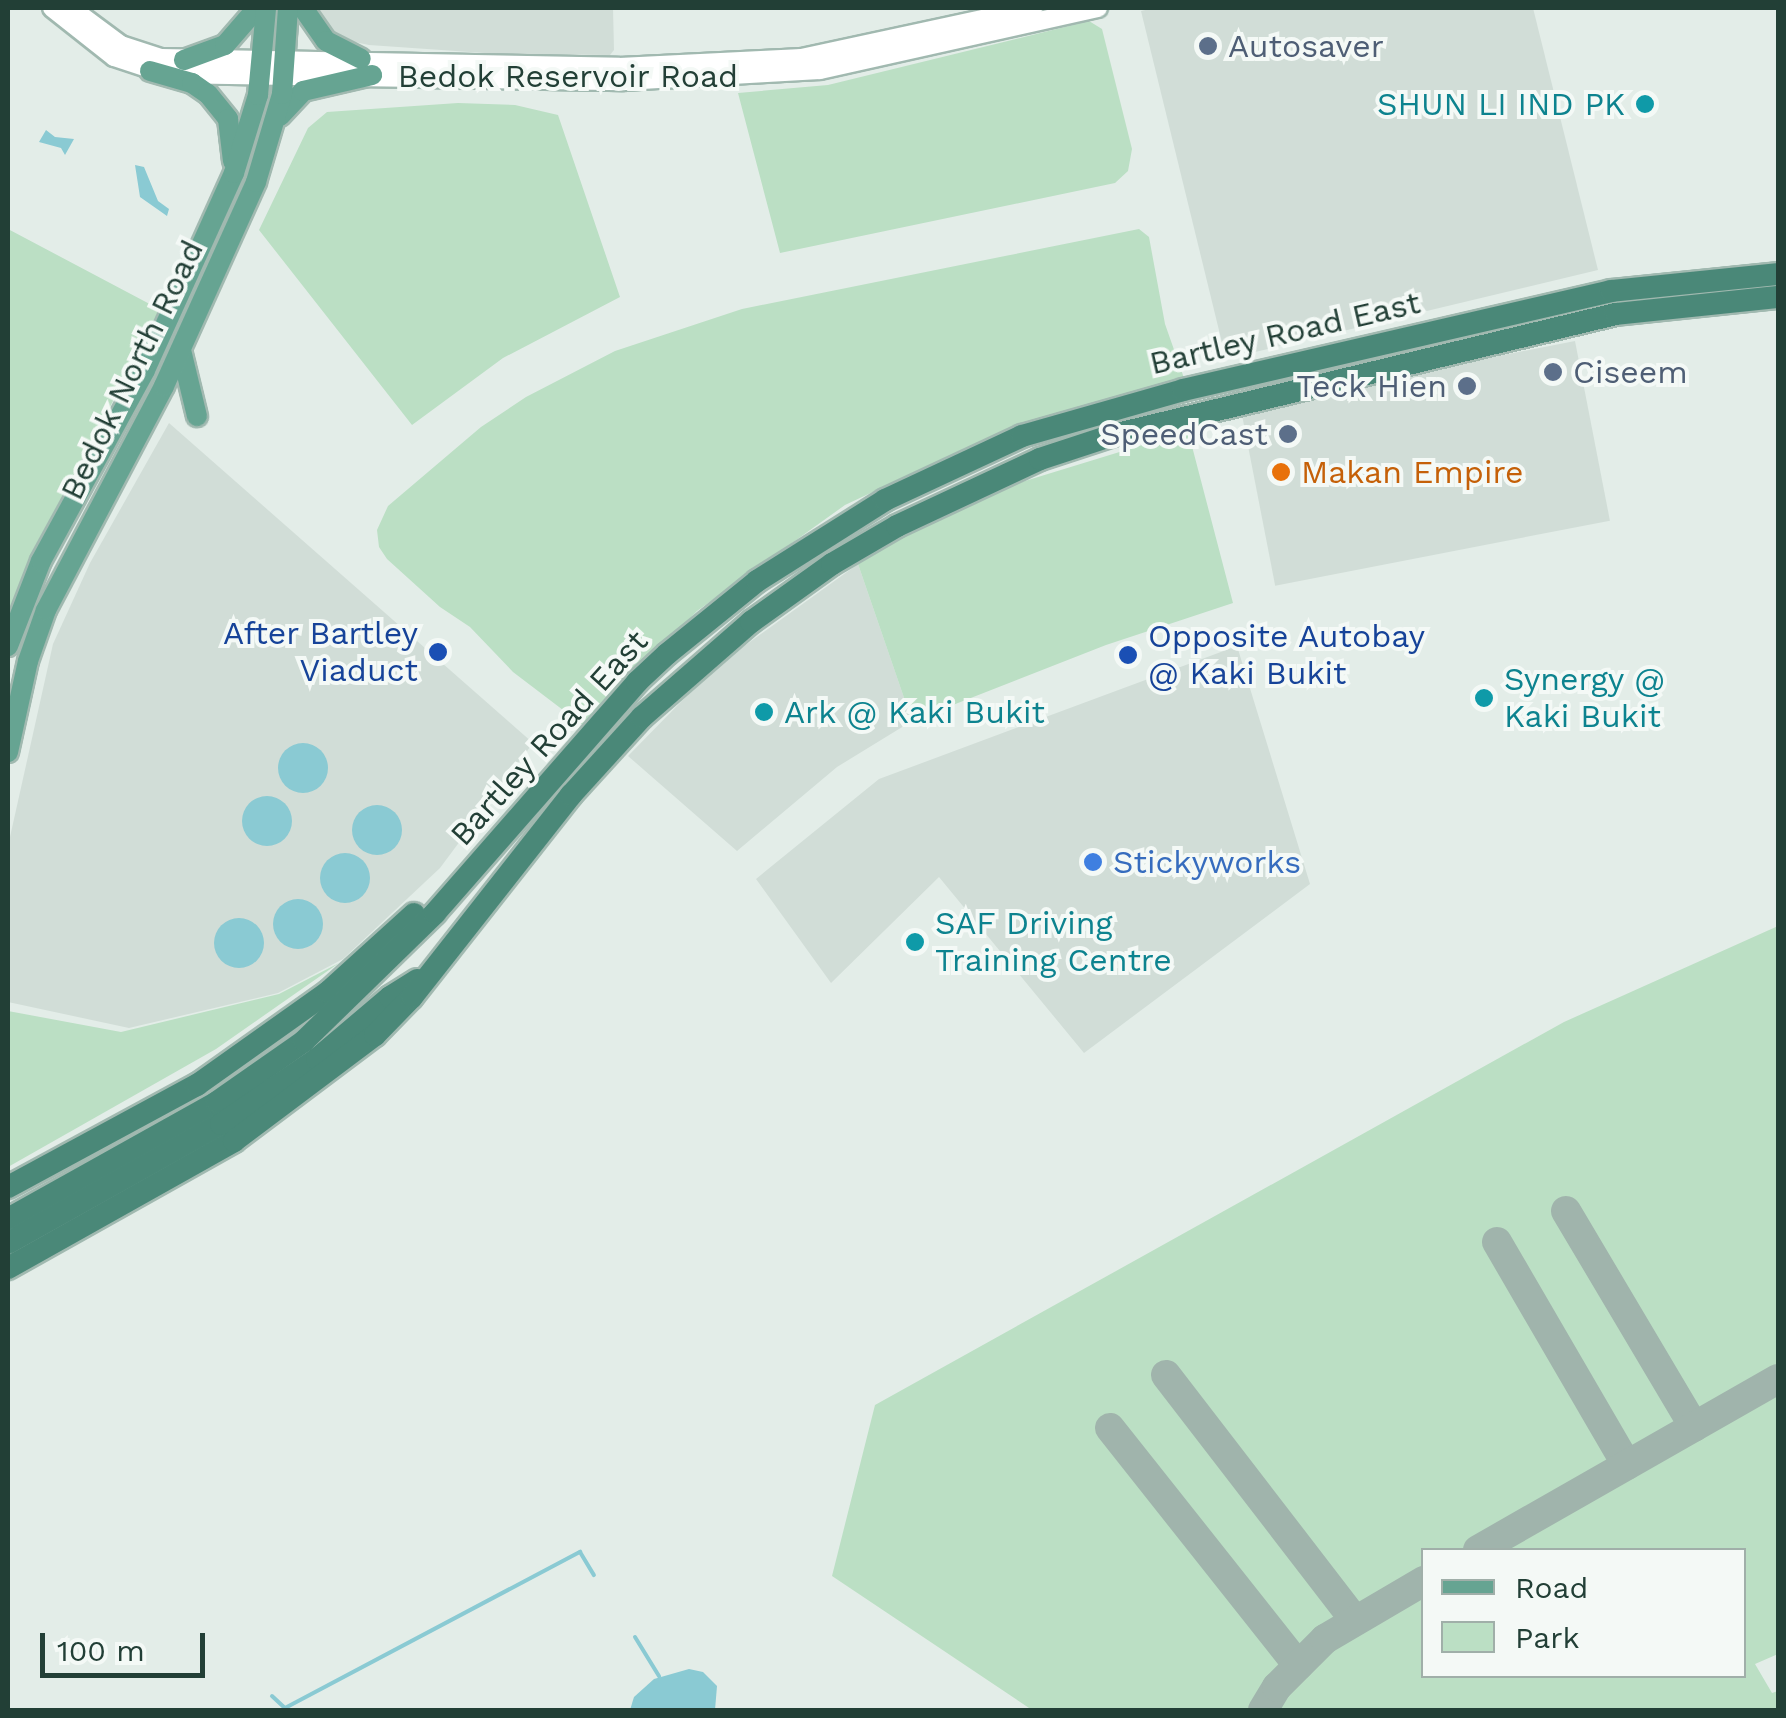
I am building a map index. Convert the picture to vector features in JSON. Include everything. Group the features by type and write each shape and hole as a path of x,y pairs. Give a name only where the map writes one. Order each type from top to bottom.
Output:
{"highway":[{"name":"Bartley Road East","path":"8,1219 217,1102 304,1040 435,913 636,682 704,622 816,540 952,466 1065,421 1386,343 1611,291 1778,274"},
{"name":"Bartley Road East","path":"8,1243 221,1124 317,1060 390,996 429,974 571,795 642,717 706,656 832,564 969,489 1114,435 1501,340 1616,314 1778,296"},
{"path":"9,1186 197,1085 328,992 409,920 464,860 506,832"},
{"path":"8,1268 234,1141 375,1035 429,974"}],"main road":[{"name":"Bedok Reservoir Road","path":"52,8 106,52 150,71 182,75 274,66"},
{"name":"Bedok Reservoir Road","path":"71,8 129,49 184,60 366,67 757,63 834,53 1034,8"},
{"path":"184,60 225,44 243,29 257,8"},
{"name":"Bedok North Road","path":"8,752 15,689 58,584 181,350 256,182 274,126 274,66 266,8"},
{"name":"Bedok North Road","path":"8,646 41,561 145,370 234,173 274,66 288,8"},
{"path":"304,8 326,41 366,67"},
{"name":"Bedok Reservoir Road","path":"366,67 624,81 790,74 1098,8"},
{"path":"274,126 286,106 303,91 366,67"},
{"path":"150,71 192,83 217,104 228,119 234,173"},
{"path":"181,350 197,416"}],"shaded area":[{"path":"313,8 613,8 614,50 610,55 499,54 369,45 345,40 325,25"},
{"path":"1533,8 1598,270 1226,359 1141,11"},
{"path":"1575,341 1610,521 1275,586 1240,406"},
{"path":"169,423 533,743 440,868 343,959 278,993 129,1028 8,1002 8,846 53,644 90,563"},
{"path":"858,564 912,721 837,767 737,851 628,756 715,667"},
{"path":"1237,646 1310,884 1084,1053 939,877 831,983 756,879 879,779"}],"green space":[{"path":"1089,21 1102,29 1132,149 1128,171 1115,183 780,253 738,93 828,85"},
{"path":"458,103 515,105 558,115 620,297 503,358 412,425 259,230 308,128 327,112"},
{"path":"8,229 161,310 45,530 8,615"},
{"path":"1139,229 1149,237 1165,324 1185,381 988,438 845,505 697,611 584,726 513,672 470,627 440,607 379,547 377,530 388,506 481,427 526,397 615,351 742,309"},
{"path":"1188,431 1233,603 1106,645 912,721 858,564 973,497"},
{"path":"1778,926 1778,1654 1755,1664 1772,1693 1778,1691 1778,1710 1032,1710 832,1576 875,1405 1564,1022"},
{"path":"339,963 216,1049 8,1167 8,1011 121,1032 279,994"}],"water":[{"path":"46,130 55,137 74,139 65,155 61,148 39,142"},
{"path":"135,165 144,167 158,201 169,209 167,216 140,197"},
{"path":"303,743 320,751 328,768 320,785 303,793 286,785 278,768 286,751"},
{"path":"267,796 284,804 292,821 284,838 267,846 250,838 242,821 250,804"},
{"path":"377,805 394,813 402,830 394,847 377,855 360,847 352,830 360,813"},
{"path":"345,853 362,861 370,878 362,895 345,903 328,895 320,878 328,861"},
{"path":"298,899 315,907 323,924 315,941 298,949 281,941 273,924 281,907"},
{"path":"239,918 256,926 264,943 256,960 239,968 222,960 214,943 222,926"},
{"path":"689,1669 703,1672 717,1686 715,1710 630,1710 634,1697 654,1679"}],"waterway":[{"path":"272,1696 285,1708 580,1552 594,1575"},
{"path":"635,1637 659,1676"}],"taxiway":[{"path":"1566,1211 1694,1427"},
{"path":"1497,1242 1627,1465"},
{"path":"1166,1375 1355,1620"},
{"path":"1482,1548 1778,1379"},
{"path":"1110,1428 1298,1665"},
{"path":"1263,1710 1277,1687 1325,1639 1421,1583"}],"place":[{"name":"Autosaver","path":"1208,46"},
{"name":"SHUN LI IND PK","path":"1645,104"},
{"name":"Ciseem","path":"1553,372"},
{"name":"Teck Hien","path":"1467,386"},
{"name":"SpeedCast","path":"1288,434"},
{"name":"Makan Empire","path":"1281,472"},
{"name":"After Bartley Viaduct","path":"438,652"},
{"name":"Opposite Autobay @ Kaki Bukit","path":"1128,655"},
{"name":"Synergy @ Kaki Bukit","path":"1484,698"},
{"name":"Ark @ Kaki Bukit","path":"764,712"},
{"name":"Stickyworks","path":"1093,862"},
{"name":"SAF Driving Training Centre","path":"915,942"}]}
